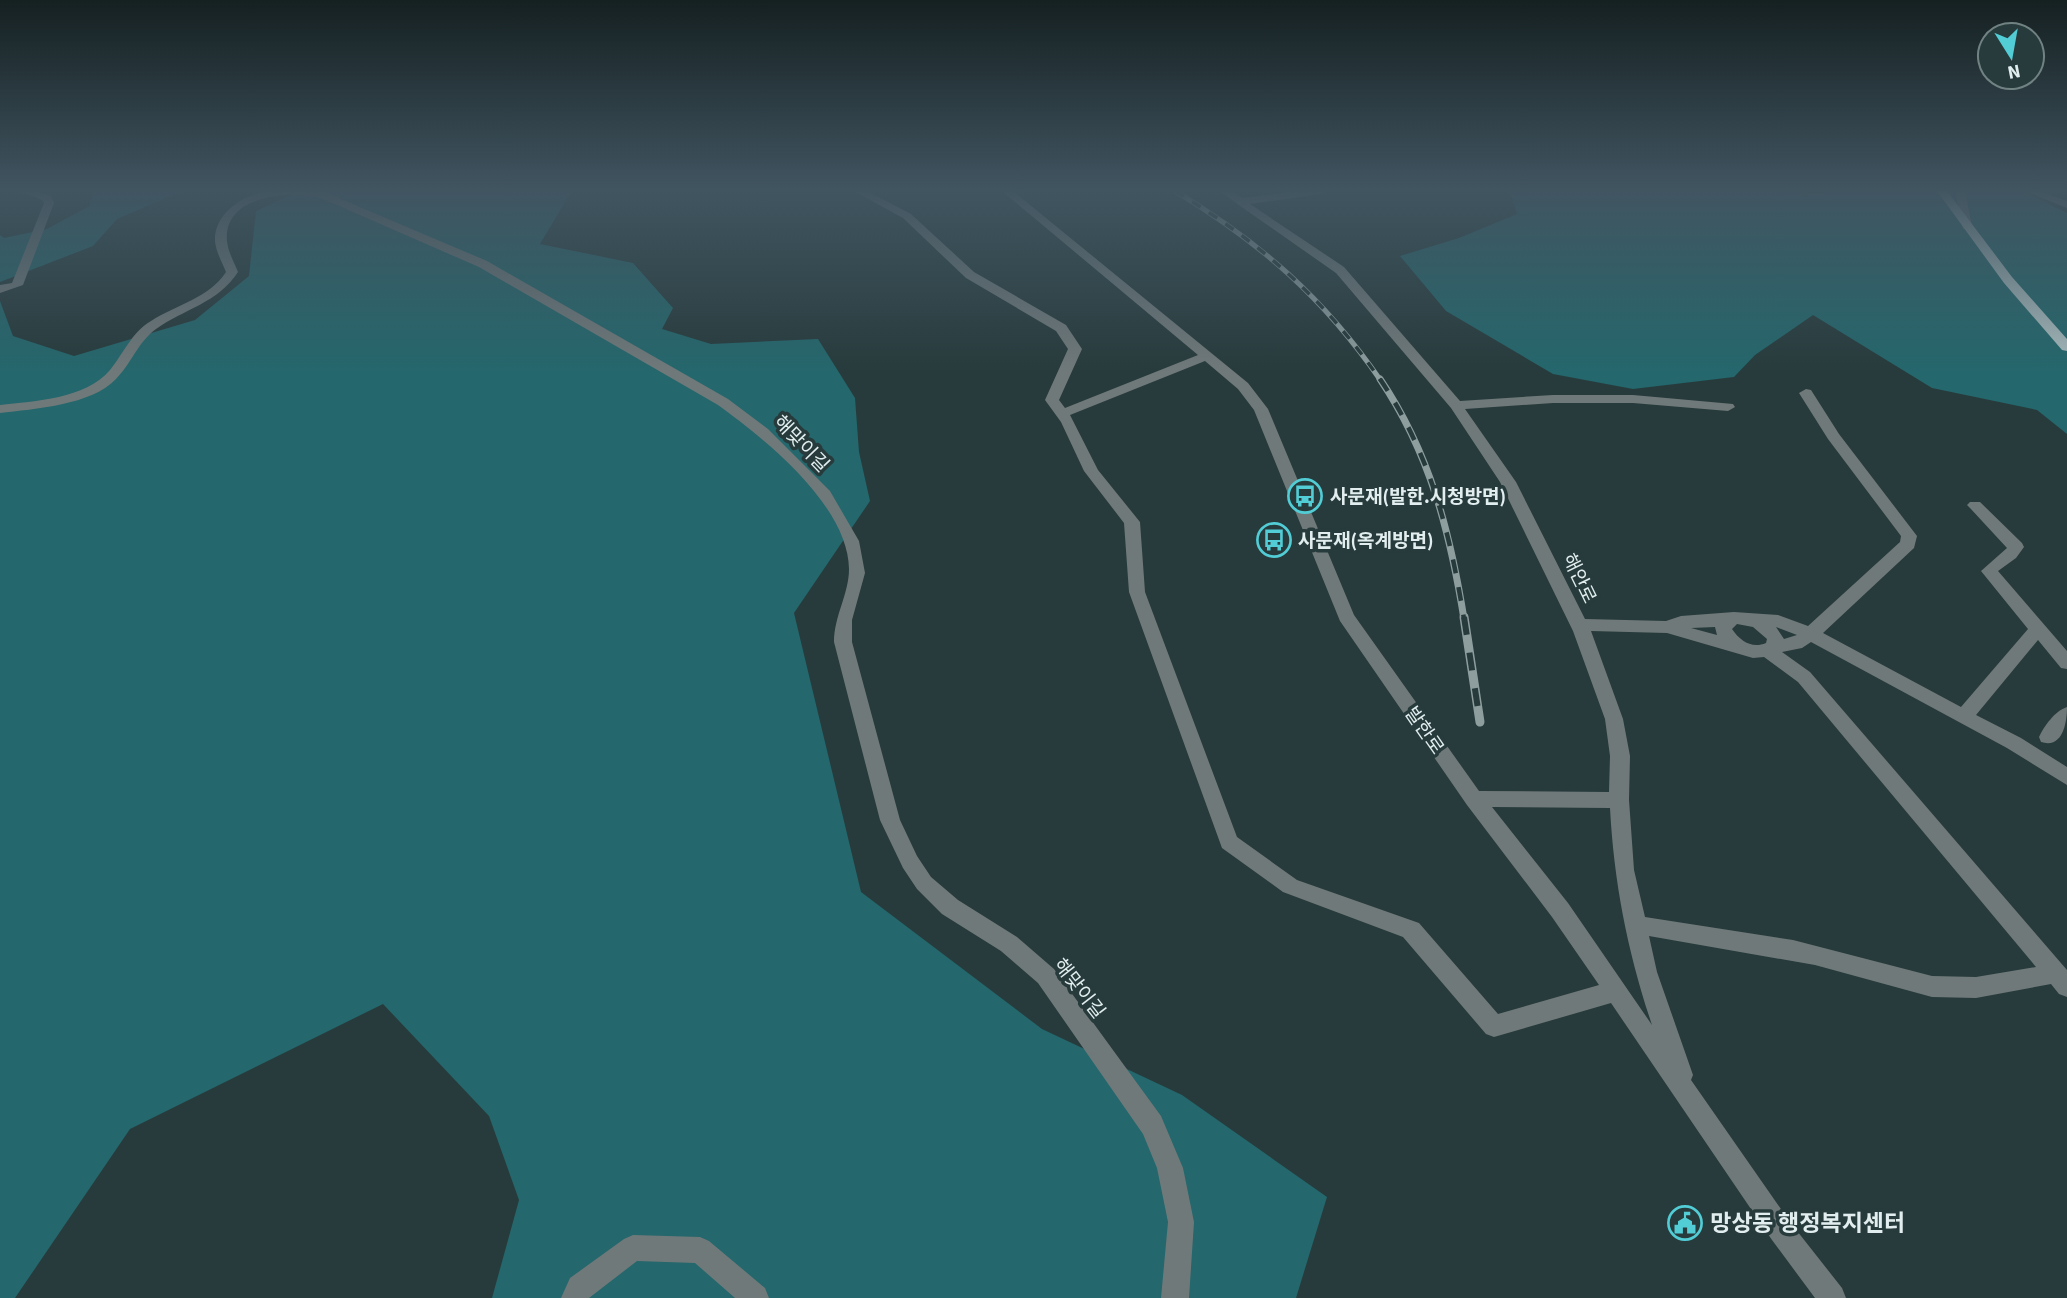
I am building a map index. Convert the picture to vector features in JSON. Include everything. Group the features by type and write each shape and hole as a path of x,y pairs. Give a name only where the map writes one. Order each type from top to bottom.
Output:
{"main road":[{"path":"1986,252 2067,347"}],"street":[{"path":"0,289 17,285 30,252"},
{"name":"해맞이길","path":"0,409 62,401 103,384 113,376 144,333 208,295 229,277 232,272 223,252"},
{"name":"해맞이길","path":"454,252 483,264 723,402 752,422 809,477 837,513 858,566 841,625 843,642 890,820 910,862 924,883 950,907 1009,944 1046,976 1152,1125 1170,1168 1181,1222 1175,1298"},
{"path":"945,252 970,275 1061,328 1075,349 1052,400 1091,471 1132,522 1137,592 1229,842 1290,886 1411,930 1494,1026 1616,991"},
{"name":"발한로","path":"1077,252 1243,386 1261,409 1346,617 1474,799 1560,910 1781,1231 1832,1298"},
{"name":"해안로","path":"1312,252 1340,271 1456,405 1507,482 1579,625 1614,719 1620,755 1619,800 1624,870 1646,972 1688,1095"},
{"path":"1061,414 1207,356"},
{"path":"1579,625 1667,627 1758,652 1796,644 1833,615 1908,544 1909,536 1833,436 1806,393"},
{"path":"1456,405 1553,399 1633,399 1728,407"},
{"path":"1975,505 2016,547 1989,571 2067,663"},
{"path":"1667,627 1681,622 1742,618 1778,621 1809,633 1890,679 1964,716 2014,743 2067,777"},
{"path":"1728,620 1724,624 1725,635 1739,647"},
{"path":"1754,621 1772,633 1776,640 1771,649"},
{"path":"1964,716 2038,629"},
{"path":"1771,649 1804,677 2061,980"},
{"path":"2048,737 2067,714"},
{"path":"1474,799 1619,800"},
{"path":"1636,925 1720,936 1949,988 2061,980"},
{"path":"575,1298 580,1288 634,1248 700,1250 755,1298"}],"shaded area":[{"path":"0,252 79,252 0,282"},
{"path":"252,252 577,252 633,263 673,308 662,329 711,344 818,339 855,398 859,452 870,501 794,613 861,892 1042,1029 1182,1095 1327,1197 1296,1298 492,1298 519,1200 489,1116 383,1004 130,1129 15,1298 0,1298 0,301 13,336 74,356 195,320 249,276"},
{"path":"1415,252 2067,252 2067,434 2037,410 1932,388 1813,315 1755,355 1734,377 1633,389 1553,374 1446,311 1400,256"}],"railway":[{"path":"1262,252 1289,274 1337,324 1381,381"},
{"path":"1380,379 1412,435 1436,494 1452,555 1464,619"},
{"path":"1464,617 1480,722"}],"place":[{"name":"사문재(발한.시청방면)","path":"1305,496"},
{"name":"사문재(옥계방면)","path":"1274,540"},
{"name":"망상동 행정복지센터","path":"1685,1223"}]}
